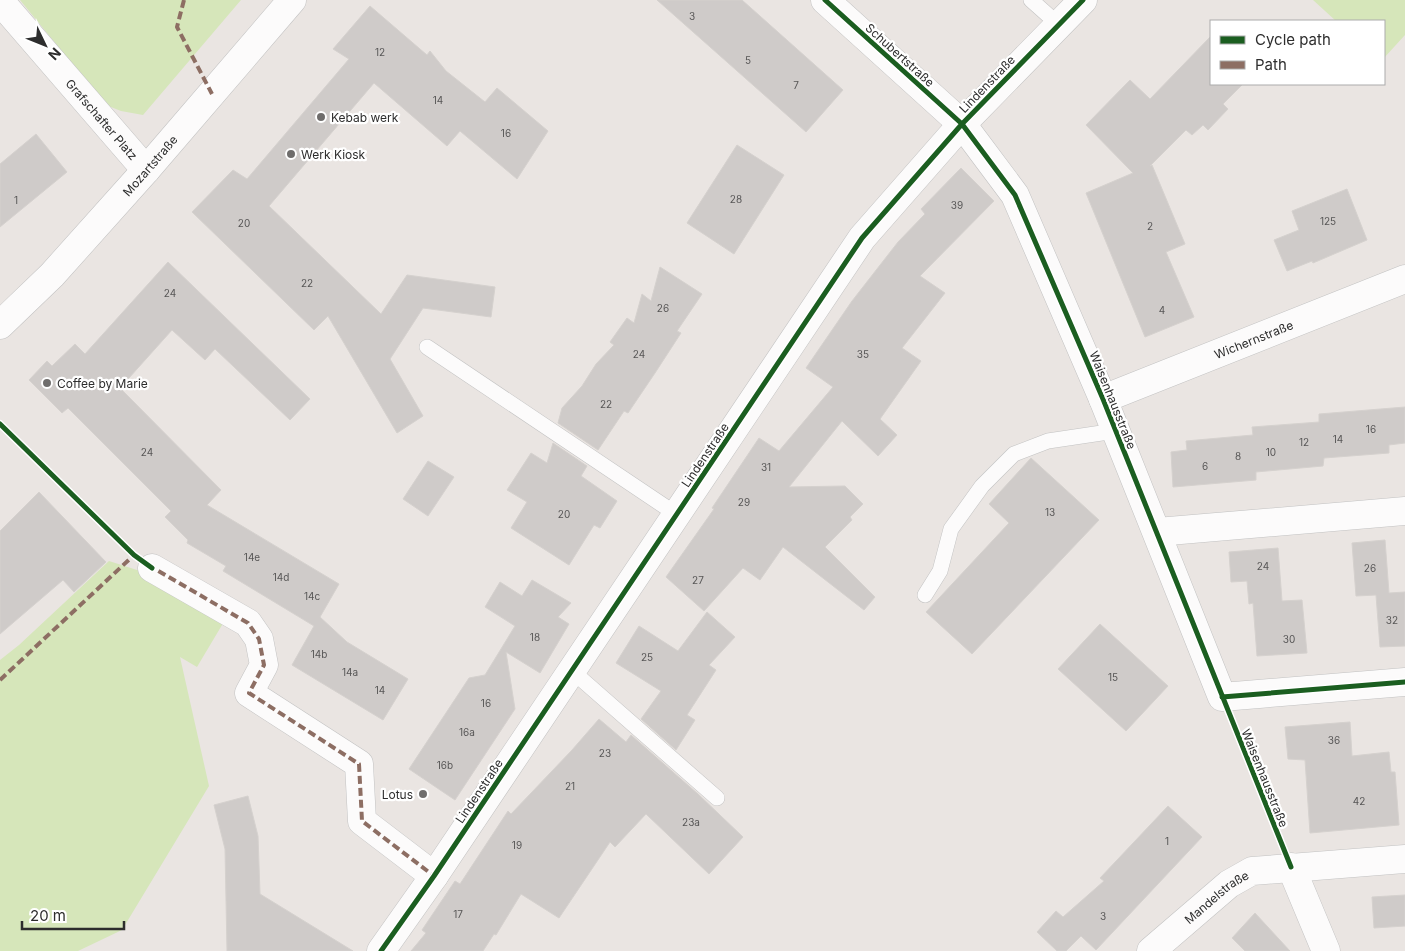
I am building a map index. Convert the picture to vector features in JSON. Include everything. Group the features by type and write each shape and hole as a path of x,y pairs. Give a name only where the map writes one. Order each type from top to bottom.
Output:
{"street":[{"name":"Mozartstraße","path":"0,325 52,275 146,170 292,0"},
{"name":"Schubertstraße","path":"825,0 962,124"},
{"name":"Lindenstraße","path":"381,951 434,876 862,238 962,124 1083,0"},
{"name":"Grafschafter Platz","path":"0,1 146,170"},
{"name":"Waisenhausstraße","path":"962,124 1015,195 1103,399 1222,697 1405,682"},
{"name":"Wichernstraße","path":"1103,399 1405,279"},
{"path":"1157,532 1405,511"},
{"path":"152,568 248,623 259,639 264,665 249,693 360,764 362,821 434,876"},
{"path":"1326,951 1291,867 1405,859"},
{"name":"Mandelstraße","path":"1151,951 1228,884 1252,871 1291,867"}],"lane":[{"path":"1031,0 1059,25"},
{"path":"427,347 676,514"},
{"path":"925,595 940,570 951,529 982,486 1014,454 1048,441 1115,431"},
{"path":"572,670 717,798"}],"green space":[{"path":"20,0 241,0 143,115 121,111 106,105"},
{"path":"1313,0 1405,0 1405,35 1385,57 1385,20 1335,20"},
{"path":"109,561 137,570 167,584 225,620 197,667 180,657 209,786 122,930 78,951 0,951 0,660 19,645"}],"building":[{"path":"657,0 742,0 843,90 806,132"},
{"path":"370,6 427,55 430,51 446,71 485,102 497,88 548,131 517,179 460,131 447,146 374,83 269,206 381,314 407,275 495,287 491,317 423,308 390,359 423,416 397,433 328,316 314,330 192,212 233,170 247,179 349,59 333,49"},
{"path":"1210,37 1210,85 1242,85 1223,104 1228,109 1208,130 1203,125 1192,135 1186,130 1150,166 1152,165 1185,244 1166,252 1194,317 1145,337 1086,193 1133,173 1086,125 1130,80 1150,99"},
{"path":"36,134 67,172 0,227 0,164"},
{"path":"737,145 784,175 734,254 687,223"},
{"path":"961,168 994,201 920,276 945,293 902,348 921,361 880,419 897,435 878,456 842,421 789,487 845,486 863,504 850,517 852,520 825,547 875,597 864,610 783,547 760,580 743,568 704,611 666,577 714,509 712,508 759,438 779,451 833,387 806,368 852,301 898,242 925,214 921,209"},
{"path":"1347,189 1367,240 1313,263 1312,261 1287,271 1274,240 1299,230 1292,211"},
{"path":"168,262 310,399 290,420 215,349 205,360 172,330 120,388 221,490 207,505 339,584 320,617 347,642 408,679 383,720 292,665 314,626 223,571 226,566 187,543 188,540 165,517 171,511 68,408 62,413 29,380 47,361 52,366 75,344 85,354"},
{"path":"660,267 702,294 677,331 681,333 655,373 628,413 624,411 598,450 558,423 562,408 582,386 596,364 614,345 610,342 627,318 634,323 642,294 651,301"},
{"path":"1405,407 1405,443 1389,445 1389,453 1324,458 1323,466 1256,472 1256,480 1173,487 1171,452 1187,450 1186,441 1253,435 1252,427 1319,422 1319,414"},
{"path":"553,443 587,466 581,476 617,501 600,528 594,525 569,565 511,528 527,502 507,490 531,453 547,463"},
{"path":"1031,458 1099,520 972,654 926,612 1009,523 989,504"},
{"path":"428,461 454,477 428,516 403,499"},
{"path":"39,492 106,562 74,592 63,580 0,634 0,531"},
{"path":"1385,540 1389,593 1405,592 1405,646 1380,647 1376,595 1356,596 1352,543"},
{"path":"1278,548 1282,601 1302,600 1307,653 1257,656 1253,603 1249,604 1247,581 1231,582 1229,552"},
{"path":"532,580 571,603 558,617 569,624 540,673 506,652 515,709 455,800 409,769 469,678 485,675 515,626 485,607 500,582 522,596"},
{"path":"707,612 735,637 709,665 716,670 687,715 695,720 676,750 641,719 661,691 616,663 639,626 678,651"},
{"path":"1100,624 1168,686 1126,731 1058,669"},
{"path":"599,719 626,742 631,735 743,837 709,874 646,814 615,847 610,842 559,918 521,894 496,935 494,934 483,951 411,951 426,933 422,930 455,881 460,884 508,811 511,814"},
{"path":"1350,722 1352,756 1389,752 1391,772 1395,772 1399,825 1310,833 1305,760 1288,759 1285,727"},
{"path":"248,796 258,836 260,894 353,951 227,951 225,849 214,805"},
{"path":"1168,806 1202,837 1096,950 1081,936 1066,951 1057,951 1037,932 1056,911 1063,917 1104,881 1100,878"},
{"path":"1405,895 1405,926 1374,928 1372,897"},
{"path":"1255,913 1290,951 1245,951 1232,938"}],"marked path":[{"path":"184,0 177,27 212,94"},
{"path":"0,680 134,555"},
{"path":"148,565 248,623 259,639 264,665 249,693 359,764 362,821 434,876"}],"cycle path":[{"path":"825,0 962,124 1015,195 1103,399 1291,867"},
{"path":"381,951 434,876 862,238 962,124 1083,0"},
{"path":"0,424 134,555 152,568"},
{"path":"1222,697 1405,682"}],"place":[{"name":"Kebab werk","path":"321,117"},
{"name":"Werk Kiosk","path":"291,154"},
{"name":"Coffee by Marie","path":"47,383"},
{"name":"Lotus","path":"423,794"}]}
